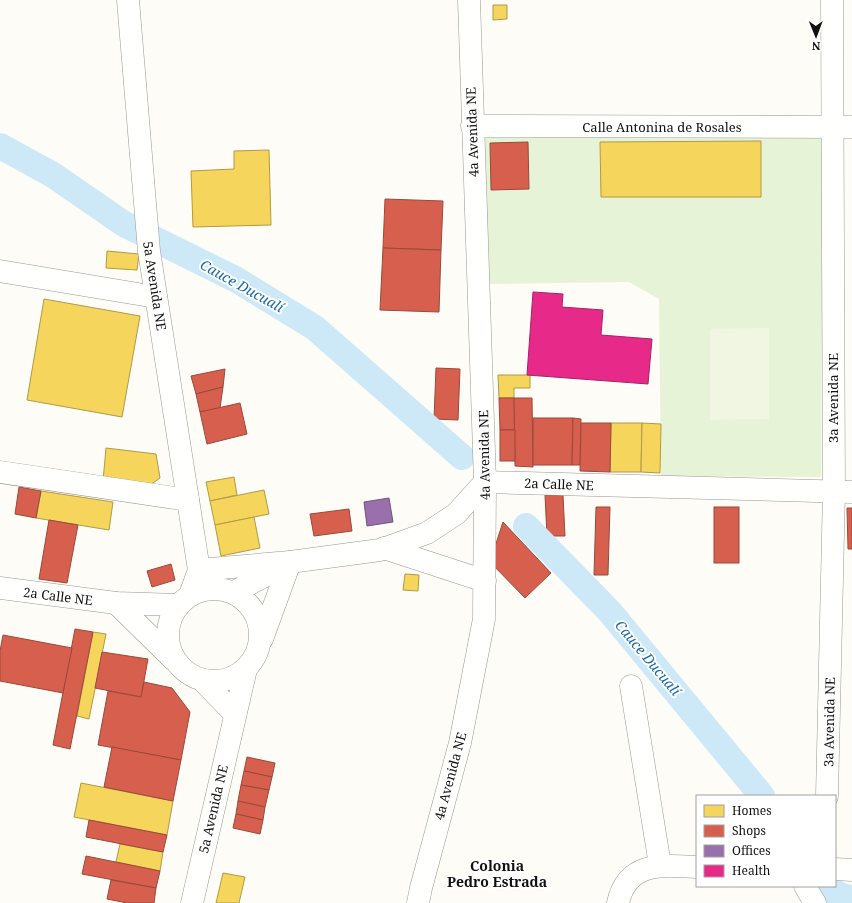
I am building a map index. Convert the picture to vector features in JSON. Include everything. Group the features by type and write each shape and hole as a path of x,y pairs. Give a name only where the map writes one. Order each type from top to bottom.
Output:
{"street":[{"name":"5a Avenida NE","path":"128,0 149,250 199,570"},
{"name":"4a Avenida NE","path":"418,903 460,743 484,619 485,482 468,0"},
{"name":"3a Avenida NE","path":"827,795 843,492 842,127 832,0"},
{"name":"Calle Antonina de Rosales","path":"472,126 842,127"},
{"path":"0,271 156,297"},
{"path":"0,472 188,500"},
{"name":"2a Calle NE","path":"485,482 843,492"},
{"path":"199,570 290,562 384,548 427,533 456,514 485,482"},
{"path":"384,548 485,581"},
{"path":"184,600 204,589 226,590 290,562"},
{"path":"202,680 218,681 233,678 246,669 256,657 260,642 290,562"},
{"path":"199,570 226,590 246,600 256,612 261,627 260,642"},
{"path":"177,663 170,649 167,634 170,619 184,600 199,570"},
{"name":"2a Calle NE","path":"0,588 116,603 184,600"},
{"path":"116,603 188,673 202,680 235,714"},
{"name":"5a Avenida NE","path":"192,903 246,669"},
{"path":"631,686 660,865"},
{"path":"618,903 620,895 634,874 660,865 696,867"},
{"path":"836,869 852,870"},
{"path":"806,887 815,903"}],"green space":[{"path":"482,138 823,138 821,477 661,476 659,299 629,282 483,284"},
{"path":"769,328 769,419 710,420 710,329"}],"building: Homes":[{"path":"493,5 507,5 507,19 493,20"},
{"path":"761,141 761,197 601,197 600,142"},
{"path":"269,150 271,225 193,227 191,171 234,169 234,151"},
{"path":"107,251 139,254 137,270 106,268"},
{"path":"44,299 140,316 122,417 27,400"},
{"path":"498,375 530,375 530,388 514,388 514,398 499,398"},
{"path":"611,423 642,423 641,472 610,472"},
{"path":"642,423 661,424 660,473 641,472"},
{"path":"106,448 156,454 160,478 150,485 103,481"},
{"path":"234,477 237,495 210,501 206,482"},
{"path":"264,490 269,514 215,525 210,501"},
{"path":"41,491 113,502 109,530 36,518"},
{"path":"254,517 260,548 221,556 215,525"},
{"path":"405,574 419,575 418,591 403,590"},
{"path":"93,632 106,634 89,719 77,716"},
{"path":"81,783 173,801 167,835 74,817"},
{"path":"120,844 163,852 160,871 116,862"},
{"path":"223,873 245,877 239,903 216,903"}],"building: Shops":[{"path":"528,142 529,189 491,190 490,143"},
{"path":"385,199 443,201 441,250 383,248"},
{"path":"383,248 441,250 439,312 380,310"},
{"path":"436,368 460,369 458,420 434,419"},
{"path":"225,369 223,387 196,394 191,376"},
{"path":"223,387 220,408 200,412 196,394"},
{"path":"499,398 514,398 515,430 500,430"},
{"path":"514,398 532,398 533,467 515,466"},
{"path":"240,403 247,434 207,444 200,412"},
{"path":"533,418 573,418 572,465 533,465"},
{"path":"573,418 581,419 580,465 572,465"},
{"path":"581,423 611,423 610,472 580,471"},
{"path":"500,430 515,430 515,461 500,461"},
{"path":"19,487 41,491 36,518 15,514"},
{"path":"545,495 563,495 565,536 547,536"},
{"path":"596,507 610,507 608,575 594,575"},
{"path":"714,507 739,507 739,563 714,563"},
{"path":"847,508 852,508 852,549 848,549"},
{"path":"349,509 352,531 314,536 310,514"},
{"path":"49,520 78,525 67,583 39,579"},
{"path":"503,522 551,573 525,598 490,562"},
{"path":"171,564 175,580 152,587 147,571"},
{"path":"75,629 93,632 70,749 53,745"},
{"path":"3,635 72,648 63,693 0,681 0,651"},
{"path":"102,652 148,659 141,697 95,688"},
{"path":"144,682 172,688 190,712 181,760 98,745 108,691 141,697"},
{"path":"112,747 181,760 173,801 104,787"},
{"path":"247,757 275,763 272,777 244,771"},
{"path":"244,771 272,777 269,790 241,785"},
{"path":"241,785 269,790 265,807 238,801"},
{"path":"238,801 265,807 263,820 236,814"},
{"path":"236,814 263,820 260,834 233,828"},
{"path":"89,820 167,835 163,852 86,837"},
{"path":"86,856 160,871 156,888 82,874"},
{"path":"111,880 156,888 154,903 127,903 107,899"}],"building: Offices":[{"path":"389,498 393,522 367,526 364,502"}],"building: Health":[{"path":"533,292 563,294 562,307 603,310 601,335 652,339 648,384 527,375"}],"waterway":[{"name":"Cauce Ducualí","path":"0,146 53,175 124,224 237,280 315,328 462,457"},
{"name":"Cauce Ducualí","path":"526,526 610,612 761,795"},
{"name":"Cauce Ducualí","path":"825,887 852,899"}],"district":[{"name":"Colonia Pedro Estrada","path":"497,874"}]}
